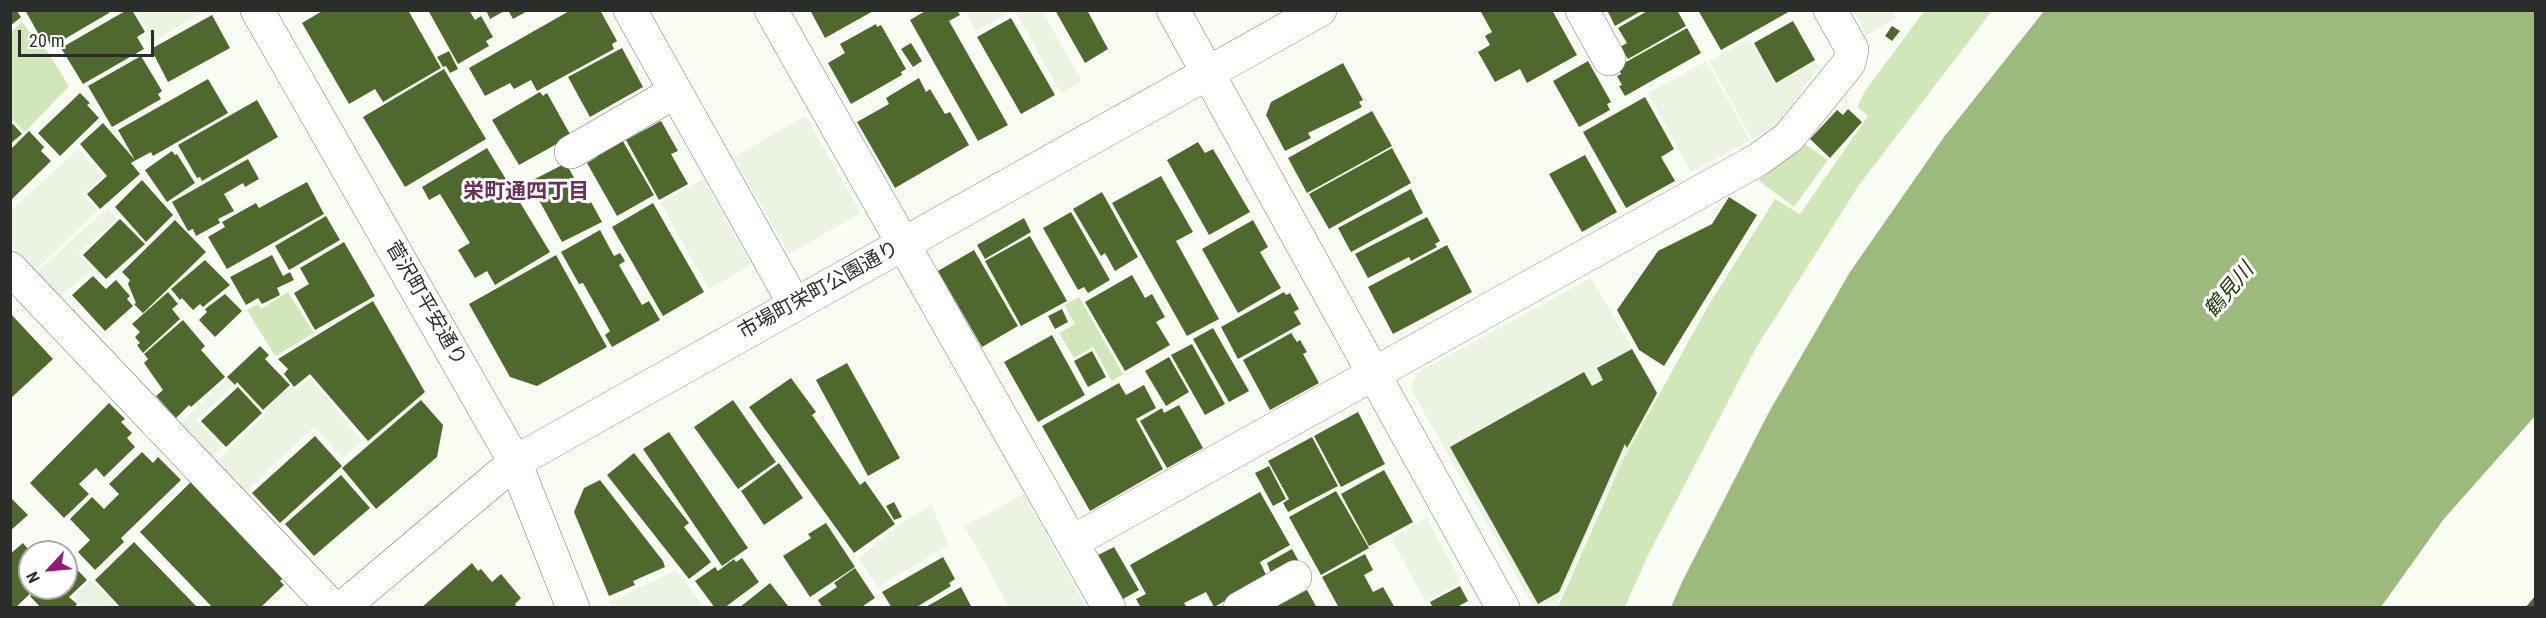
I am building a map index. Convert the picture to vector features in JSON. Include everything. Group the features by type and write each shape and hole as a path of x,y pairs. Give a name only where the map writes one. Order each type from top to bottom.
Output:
{"street":[{"name":"菅沢町平安通り","path":"257,10 515,462 573,608"},
{"path":"630,10 795,305"},
{"path":"771,10 1109,608"},
{"path":"1173,10 1503,608"},
{"name":"市場町栄町公園通り","path":"342,608 515,462 1320,10"},
{"path":"1582,10 1609,59"},
{"path":"1072,542 1759,159 1789,137 1849,63 1852,49 1830,10"},
{"path":"571,152 675,92"},
{"path":"10,268 333,608"},
{"path":"1240,608 1295,577"}],"shaded area":[{"path":"207,10 149,44 144,37 149,33 136,11"},
{"path":"1925,10 1992,11 1859,185 1756,348 1648,555 1625,607 1558,607 1622,462 1708,306 1775,199 1800,214 1868,116 1857,107 1865,91"},
{"path":"1013,11 976,31 966,12"},
{"path":"1015,11 1042,11 1082,81 1061,93"},
{"path":"1853,11 1892,11 1897,18 1867,35"},
{"path":"22,22 42,49 45,48 69,86 25,132 13,120 10,121 11,32"},
{"path":"1750,39 1775,84 1816,62 1818,67 1778,125 1752,139 1709,61"},
{"path":"1706,61 1750,140 1691,172 1648,93"},
{"path":"805,116 861,213 789,254 734,157"},
{"path":"1805,144 1828,160 1794,207 1758,180"},
{"path":"78,149 102,177 83,194 97,211 35,271 11,244 11,210"},
{"path":"703,179 751,265 709,289 660,203"},
{"path":"108,208 117,219 78,253 92,270 60,297 36,272"},
{"path":"1591,278 1659,393 1601,504 1556,605 1534,607 1411,389 1417,373"},
{"path":"288,292 314,333 275,356 247,310 258,304 261,309"},
{"path":"1079,297 1123,374 1112,381 1093,347 1074,358 1059,333 1075,324 1064,305"},
{"path":"310,378 362,441 343,458 314,427 246,492 216,462 267,413 265,410 291,385 296,391"},
{"path":"227,380 233,387 196,420 221,447 212,456 181,422"},
{"path":"1024,494 1086,607 1009,607 964,526"},
{"path":"931,505 949,545 878,587 858,559 898,525"},
{"path":"1427,518 1461,582 1425,601 1391,538"},
{"path":"676,570 704,607 613,607 609,602"},
{"path":"91,580 114,604 110,607 79,607 82,605 76,600 78,592"}],"water":[{"name":"鶴見川","path":"2044,11 2535,11 2535,416 2443,520 2381,607 1671,607 1769,412 1850,272 1944,137"}],"building":[{"path":"10,10 16,10 21,17 10,26"},
{"path":"25,10 108,10 109,13 51,47 48,40 43,42"},
{"path":"127,10 132,10 145,32 137,37 144,49 83,84 61,48"},
{"path":"324,10 408,10 441,68 383,102 375,89 349,104 302,23"},
{"path":"428,10 469,10 475,20 481,16 493,37 486,41 489,46 458,64"},
{"path":"486,10 506,10 490,19"},
{"path":"508,10 529,10 513,19"},
{"path":"571,10 600,10 617,41 612,44 614,49 537,91 531,80 514,89 510,83 485,96 469,68"},
{"path":"810,10 875,10 825,38"},
{"path":"927,10 957,10 960,15 949,21 1008,125 978,141 910,20"},
{"path":"1055,10 1087,10 1108,49 1085,63"},
{"path":"1480,10 1552,10 1577,55 1527,83 1520,69 1495,82 1478,52 1490,45 1485,36 1492,32"},
{"path":"1607,10 1643,10 1615,26"},
{"path":"1649,10 1677,10 1686,26 1628,59 1620,47 1627,43 1618,28"},
{"path":"1698,10 1792,10 1721,50"},
{"path":"212,15 230,48 168,82 151,49"},
{"path":"1011,18 1055,95 1021,114 977,37"},
{"path":"1793,21 1815,60 1776,83 1754,43"},
{"path":"876,24 877,27 881,25 906,69 901,72 902,75 851,104 828,63 845,53 840,44"},
{"path":"1892,26 1900,31 1892,41 1885,36"},
{"path":"1687,28 1701,53 1625,96 1619,86 1622,85 1617,76 1621,74 1617,67"},
{"path":"911,43 922,61 913,67 901,49"},
{"path":"622,48 643,87 590,117 568,77"},
{"path":"449,51 458,69 450,73 437,57"},
{"path":"141,56 162,91 158,94 161,99 112,127 88,86"},
{"path":"1588,61 1611,102 1607,104 1610,110 1579,127 1553,81"},
{"path":"1343,63 1363,100 1359,102 1362,107 1308,133 1311,138 1285,151 1266,115 1271,102"},
{"path":"444,69 486,139 405,187 363,117"},
{"path":"919,78 926,92 930,89 945,114 950,112 969,145 895,188 857,122 889,104 886,98"},
{"path":"208,79 228,113 153,156 151,152 131,163 140,174 100,209 87,194 107,176 80,144 103,123 135,160 118,130"},
{"path":"540,92 543,96 547,93 571,136 519,165 492,120"},
{"path":"80,93 90,103 87,105 99,118 60,156 38,133"},
{"path":"1645,97 1674,149 1661,157 1675,181 1626,208 1583,132"},
{"path":"257,100 278,137 202,181 200,177 197,178 178,145"},
{"path":"1848,109 1862,122 1830,158 1810,139 1837,110 1843,115"},
{"path":"1372,111 1392,146 1307,193 1288,158"},
{"path":"661,121 678,151 671,154 688,184 659,200 626,140"},
{"path":"13,124 22,134 10,144 10,126"},
{"path":"29,131 44,147 41,151 51,161 10,201 10,150"},
{"path":"621,138 654,195 617,216 587,163 597,157 594,153"},
{"path":"1198,142 1205,153 1213,149 1250,212 1209,235 1167,160"},
{"path":"487,148 550,252 495,285 487,271 475,278 458,250 470,243 440,194 429,200 422,187"},
{"path":"1392,148 1411,183 1329,229 1309,194"},
{"path":"172,151 175,155 177,154 195,183 167,202 145,170"},
{"path":"1585,155 1617,212 1582,232 1549,174"},
{"path":"248,159 259,179 245,187 243,183 224,194 234,211 218,219 220,223 196,236 193,229 188,231 172,202"},
{"path":"566,163 588,204 591,202 602,222 562,242 529,182"},
{"path":"1161,176 1193,232 1176,241 1219,319 1187,336 1112,203"},
{"path":"142,180 173,215 146,242 115,207"},
{"path":"307,182 324,214 227,269 208,237 225,227 222,222 256,203 259,208"},
{"path":"1411,189 1423,213 1351,252 1338,228"},
{"path":"1102,192 1138,257 1115,271 1105,253 1101,256 1073,209"},
{"path":"1729,197 1757,215 1664,366 1639,350 1617,310 1658,251 1712,224"},
{"path":"653,203 704,292 663,316 612,227"},
{"path":"1071,212 1110,280 1088,293 1084,287 1078,290 1043,228"},
{"path":"326,216 340,240 289,270 275,246"},
{"path":"1427,217 1440,241 1435,244 1437,247 1411,261 1409,257 1368,278 1355,254"},
{"path":"1024,218 1031,232 985,259 977,245"},
{"path":"120,219 145,244 106,279 83,255"},
{"path":"175,220 206,252 143,313 134,304 136,303 128,284 130,280 122,272"},
{"path":"1253,220 1268,247 1260,252 1281,288 1238,313 1202,249"},
{"path":"600,230 614,256 620,253 625,261 619,265 642,305 649,301 660,320 612,347 605,335 610,331 583,283 579,284 561,252"},
{"path":"1030,236 1067,301 1021,326 985,261"},
{"path":"344,242 375,296 315,330 294,293 309,284 300,268"},
{"path":"1447,245 1472,292 1393,334 1368,287"},
{"path":"974,250 1018,326 982,347 938,271"},
{"path":"272,255 283,276 290,272 294,280 277,288 280,295 262,304 258,298 246,305 230,277"},
{"path":"556,255 607,347 537,386 510,377 469,304"},
{"path":"205,260 230,285 203,307 200,304 193,310 171,289"},
{"path":"1132,275 1145,298 1152,294 1165,317 1156,322 1170,345 1125,371 1085,302"},
{"path":"93,276 106,289 116,280 130,296 127,299 133,306 105,331 72,295"},
{"path":"168,292 178,304 172,309 180,319 143,353 135,337 140,332 132,324"},
{"path":"1284,292 1286,295 1290,293 1299,309 1294,312 1301,324 1238,359 1221,327"},
{"path":"225,294 242,311 215,337 199,320 207,312 205,309"},
{"path":"373,301 425,392 368,441 310,374 294,387 284,374 288,369 278,359"},
{"path":"1062,309 1068,322 1055,329 1048,316"},
{"path":"10,313 53,359 10,399"},
{"path":"183,320 205,346 201,350 225,377 176,418 156,396 163,390 144,363 148,359 144,354"},
{"path":"1213,328 1249,391 1229,402 1193,339"},
{"path":"1291,333 1297,342 1300,340 1307,352 1303,354 1319,383 1270,410 1243,360"},
{"path":"1052,335 1085,395 1038,422 1004,362"},
{"path":"1192,344 1225,404 1205,415 1171,355"},
{"path":"260,346 269,355 265,359 290,385 263,410 237,382 235,385 227,377"},
{"path":"1632,349 1657,393 1627,448 1625,444 1559,592 1538,604 1450,447 1584,372 1592,386 1603,380 1597,368"},
{"path":"1092,351 1106,377 1088,387 1074,361"},
{"path":"1169,357 1189,392 1166,406 1145,371"},
{"path":"847,363 900,458 868,476 816,380"},
{"path":"791,378 816,412 812,415 860,485 865,481 895,524 854,553 749,407"},
{"path":"1119,383 1126,395 1144,385 1156,408 1136,419 1163,469 1090,511 1042,426"},
{"path":"238,387 262,413 226,447 201,421"},
{"path":"421,400 443,425 437,457 376,509 342,468"},
{"path":"733,400 776,462 738,489 694,427"},
{"path":"109,403 125,419 121,422 132,433 127,438 135,447 104,477 96,468 79,484 89,494 64,518 30,483"},
{"path":"1179,405 1203,448 1167,468 1140,421 1162,408 1164,413"},
{"path":"1358,412 1385,464 1341,487 1314,436"},
{"path":"669,432 748,548 722,566 643,449"},
{"path":"315,436 342,466 280,523 252,493"},
{"path":"1312,437 1338,486 1288,512 1283,503 1289,499 1268,461"},
{"path":"142,452 153,463 158,457 181,480 121,538 124,542 95,570 78,552 90,540 70,519 92,497 104,509 119,494 109,484"},
{"path":"634,453 689,523 684,527 711,562 689,579 607,475"},
{"path":"779,463 803,498 764,525 741,491"},
{"path":"1269,466 1286,499 1273,506 1255,473"},
{"path":"1384,470 1413,522 1369,546 1341,494"},
{"path":"341,475 370,508 314,556 285,524"},
{"path":"194,479 286,575 280,581 284,585 260,608 213,608 140,532"},
{"path":"600,480 663,561 665,567 633,581 635,585 609,596 574,512 584,488"},
{"path":"1336,491 1369,548 1321,575 1289,517"},
{"path":"1260,492 1290,545 1260,562 1267,577 1214,607 1206,592 1184,603 1187,608 1141,608 1136,599 1146,594 1130,565"},
{"path":"10,497 28,515 10,531"},
{"path":"894,502 902,517 894,520 886,506"},
{"path":"826,523 855,567 810,597 783,556 811,538 808,534"},
{"path":"134,542 198,608 121,608 95,580"},
{"path":"18,547 18,600 23,600 15,608 10,608 10,554"},
{"path":"1114,547 1139,590 1123,599 1098,555"},
{"path":"1292,549 1298,560 1271,573 1267,563"},
{"path":"1365,554 1373,570 1364,575 1373,592 1383,587 1395,608 1339,608 1322,577"},
{"path":"943,557 955,579 949,583 951,586 915,608 892,608 882,592"},
{"path":"742,558 759,582 724,608 715,608 695,581 715,567 718,571 734,559 736,562"},
{"path":"472,563 478,571 481,569 492,582 501,574 521,598 515,604 517,608 421,608"},
{"path":"855,568 875,598 860,608 823,608 818,600 837,587 834,583"},
{"path":"78,571 87,580 78,588"},
{"path":"770,583 788,606 739,608"},
{"path":"1460,586 1468,601 1455,608 1433,608 1430,602"},
{"path":"961,587 972,608 924,608"},
{"path":"1307,590 1317,608 1269,608 1283,599 1285,602"},
{"path":"2536,595 2536,608 2525,608"},
{"path":"34,600 72,600 77,604 74,608 41,608"}],"district":[{"name":"栄町通四丁目","path":"526,193"}]}
